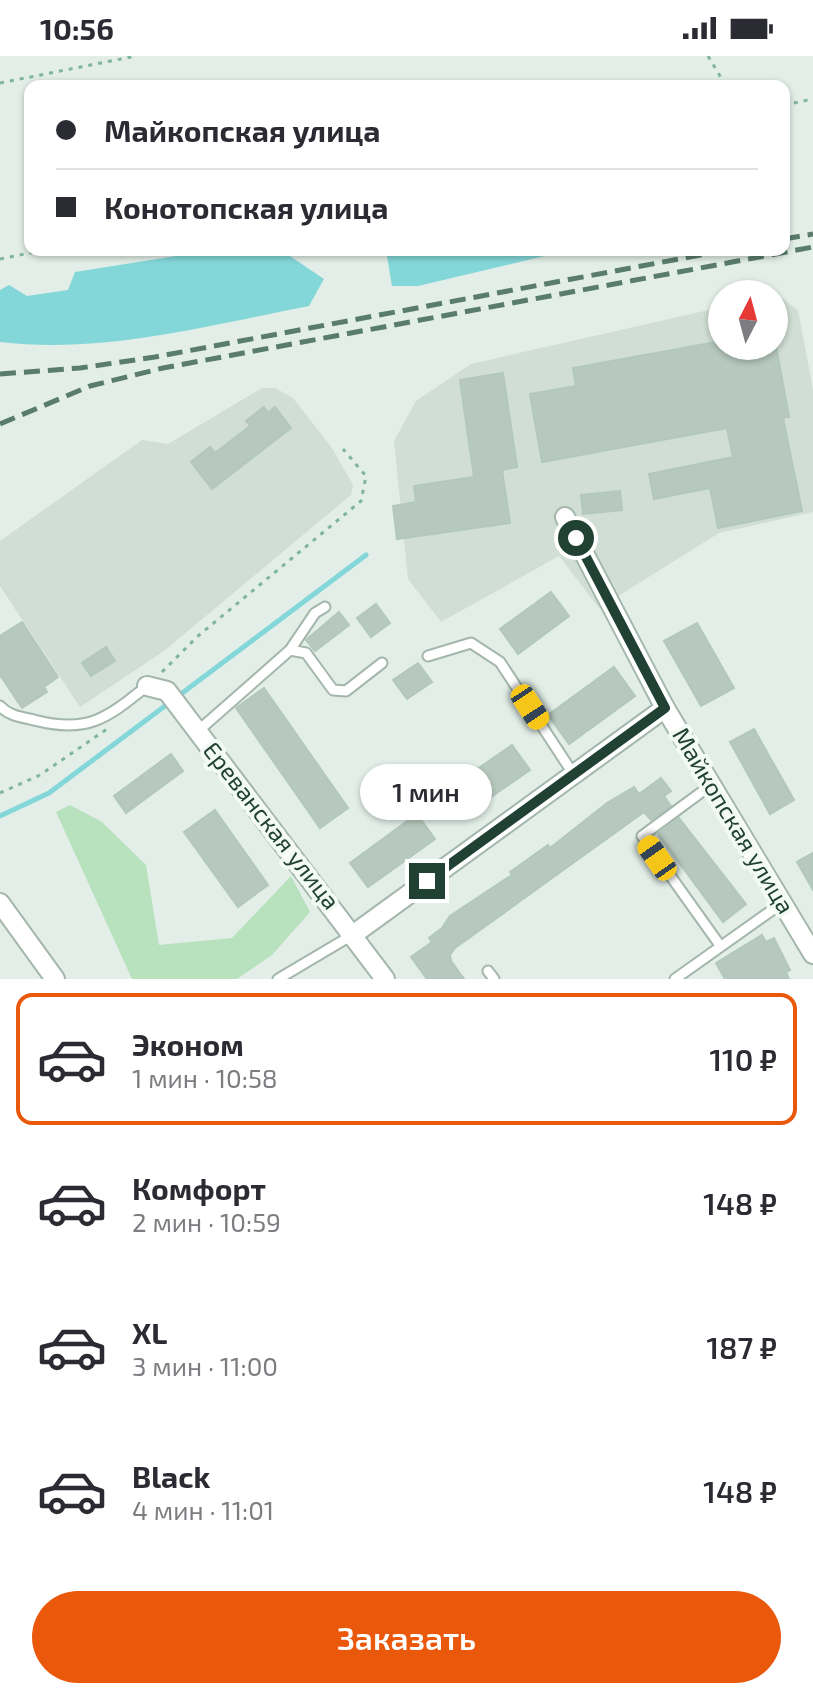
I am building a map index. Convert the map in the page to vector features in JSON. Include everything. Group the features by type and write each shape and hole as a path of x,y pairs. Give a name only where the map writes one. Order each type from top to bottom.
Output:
{"street":[{"name":"Майкопская улица","path":"565,517 665,708 813,954"},
{"name":"Ереванская улица","path":"147,686 167,691 354,934 385,979"},
{"path":"354,934 665,708"},
{"path":"0,903 55,979"}],"lane":[{"path":"198,731 290,650 315,613 325,607"},
{"path":"428,656 471,643 500,662 574,775"},
{"path":"290,650 306,653 333,690 346,691 382,663"},
{"path":"0,706 7,713 66,728 113,714 147,686"},
{"path":"711,785 642,836 719,944"},
{"path":"675,979 719,944 782,903"},
{"path":"278,979 354,934"}],"path":[{"path":"0,83 136,56"},
{"path":"708,56 722,80"},
{"path":"790,104 813,99"},
{"path":"0,259 24,254"},
{"path":"147,686 198,636 361,501 366,476 343,449"},
{"path":"0,793 40,775 106,731 113,714"}],"shaded area":[{"path":"788,303 798,310 813,390 813,512 719,533 599,608 559,556 441,622 408,579 394,441 416,401 471,364 708,310 708,360 788,360"},
{"path":"262,388 275,388 293,398 332,448 353,485 351,495 164,651 80,707 0,586 0,541 142,440 168,444"}],"green space":[{"path":"70,805 102,822 146,865 159,945 232,938 291,876 310,912 272,955 237,979 132,979 56,812"}],"water":[{"path":"176,256 290,256 324,279 309,306 194,329 78,344 0,342 0,290 9,285 27,296 68,290 75,272"},
{"path":"387,256 545,256 418,286 392,286"}],"building":[{"path":"708,344 708,360 779,360 789,417 783,418 802,511 718,528 710,488 654,499 649,474 733,457 727,428 542,462 530,394 576,386 573,368"},
{"path":"503,373 517,467 502,470 510,523 397,539 393,506 416,502 414,486 474,477 460,380"},
{"path":"264,407 268,413 275,407 291,428 212,489 191,462 210,447 215,453 250,426 246,421"},
{"path":"620,491 622,510 583,514 581,495"},
{"path":"551,592 569,616 518,654 500,629"},
{"path":"376,604 390,623 371,637 357,618"},
{"path":"339,612 349,625 315,651 306,640"},
{"path":"22,622 58,677 44,687 47,692 22,708 0,675 0,636"},
{"path":"697,623 734,688 701,706 664,641"},
{"path":"106,647 115,661 91,676 82,663"},
{"path":"418,663 432,682 407,699 393,680"},
{"path":"614,667 635,696 569,744 548,715"},
{"path":"264,688 348,808 320,828 236,708"},
{"path":"754,729 794,800 770,814 730,742"},
{"path":"512,745 530,770 462,817 444,792"},
{"path":"171,754 183,771 126,813 114,796"},
{"path":"661,778 671,791 664,796 671,806 651,820 644,812 455,948 450,955 451,961 464,979 427,979 411,957 432,942 429,938 442,928 450,916 512,875 510,872 548,845 550,848 607,803 634,787 639,794"},
{"path":"215,810 268,885 238,907 184,832"},
{"path":"417,814 435,839 368,887 350,863"},
{"path":"679,818 746,904 723,922 658,834"},
{"path":"813,853 813,890 797,862"},
{"path":"762,935 766,942 774,938 790,970 786,972 789,979 725,979 716,963"}],"waterway":[{"path":"0,816 49,793 366,555"}],"railway":[{"path":"790,238 813,234"},
{"path":"790,251 813,247"},
{"path":"0,374 80,368 155,357 695,256"},
{"path":"0,424 90,386 163,368 765,256"}],"route":[{"path":"427,881 665,708 576,538"}]}
